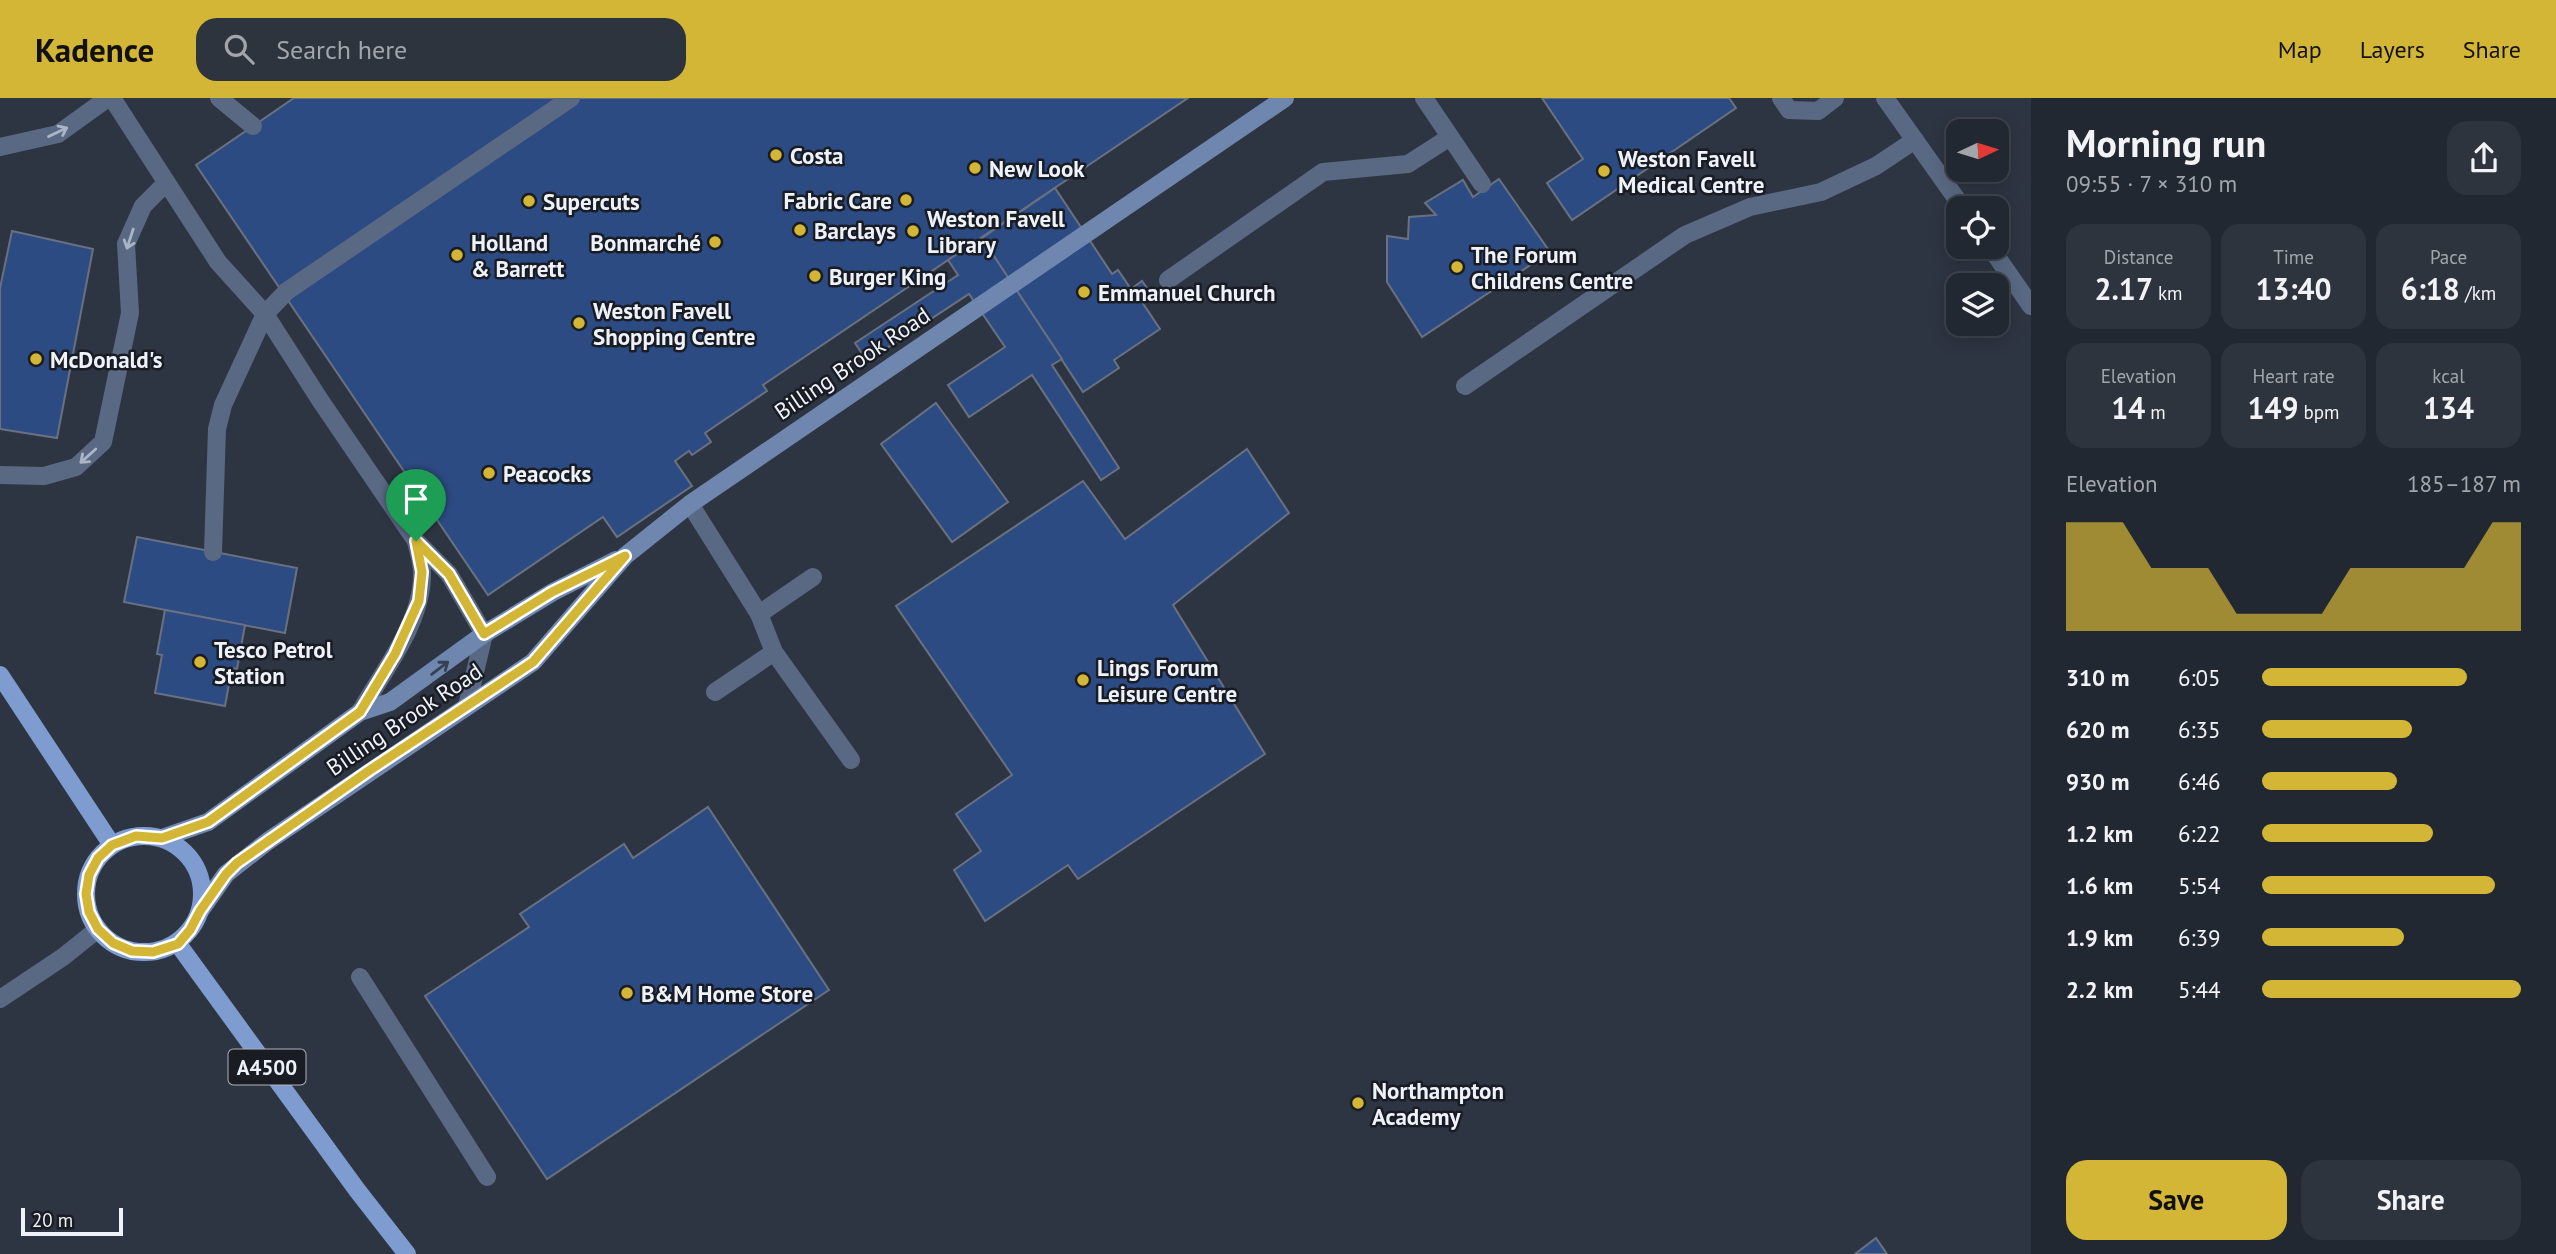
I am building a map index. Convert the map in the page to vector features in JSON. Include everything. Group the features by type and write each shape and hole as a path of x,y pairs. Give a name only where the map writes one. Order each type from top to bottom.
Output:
{"main road":[{"path":"0,675 112,845"},
{"path":"136,836 162,838 181,849 195,867 202,888 200,911 190,930 178,944 153,952 132,951 113,943 98,929 89,912 86,894 89,875 98,858 112,845 136,836"},
{"name":"A4500","path":"178,944 349,1180 407,1254"}],"street":[{"path":"0,147 58,134 110,98 218,262 265,314 416,541 449,574 484,634 467,706"},
{"path":"219,98 253,126"},
{"path":"213,552 217,429 223,405 265,314 287,291 571,98"},
{"name":"Billing Brook Road","path":"200,911 226,874 247,856 533,662 625,556 690,504 1285,98"},
{"path":"1424,98 1482,184"},
{"path":"1781,98 1789,110 1818,111 1835,98"},
{"path":"1885,98 1955,196"},
{"path":"0,132 22,142"},
{"path":"1168,280 1323,172 1408,164 1450,136"},
{"path":"1465,386 1685,235 1750,207 1821,192 1876,166 1915,140"},
{"path":"0,475 44,477 76,467 103,442 130,313 126,244 143,206 166,183"},
{"path":"1998,259 2031,306"},
{"path":"690,504 759,614 774,652 851,760"},
{"path":"360,712 395,654 419,601 422,572 416,541"},
{"name":"Billing Brook Road","path":"162,838 208,822 360,712 390,702 412,689 484,634 552,592 625,556"},
{"path":"759,614 813,577"},
{"path":"715,692 774,652"},
{"path":"0,999 98,929"},
{"path":"360,977 487,1177"}],"building":[{"name":"Weston Favell Shopping Centre","path":"294,98 1188,98 763,385 767,391 705,433 711,442 692,455 689,451 675,461 692,486 617,537 603,517 488,595 196,165"},
{"name":"Weston Favell Medical Centre","path":"1542,98 1729,98 1736,108 1572,220 1547,183 1583,159"},
{"name":"The Forum Childrens Centre","path":"1499,179 1550,252 1422,337 1387,282 1387,236 1408,239 1409,217 1436,215 1425,203 1463,180 1473,197"},
{"name":"Emmanuel Church","path":"1055,188 1112,274 1118,270 1131,289 1142,281 1152,295 1142,302 1160,329 1114,360 1119,368 1083,392 982,238"},
{"name":"McDonald's","path":"12,231 93,249 57,438 0,429 0,288"},
{"path":"982,238 1062,359 1052,365 1119,468 1101,480 1032,375 969,417 948,385 1005,347 969,294 867,361 855,343 958,275 948,260"},
{"path":"936,403 1008,502 952,542 881,444"},
{"name":"Lings Forum Leisure Centre","path":"1247,449 1289,513 1173,605 1265,754 1078,879 1068,865 985,921 954,870 981,851 956,814 1012,775 896,606 1083,481 1125,539"},
{"path":"137,537 297,568 285,633 124,602"},
{"name":"Tesco Petrol Station","path":"165,610 245,625 237,669 232,668 225,706 155,693 162,655 157,654"},
{"name":"B&M Home Store","path":"708,807 829,990 547,1179 425,996 529,927 520,914 624,844 633,858"},
{"path":"1876,1238 1887,1254 1855,1254"}],"place":[{"name":"Costa","path":"776,155"},
{"name":"New Look","path":"975,168"},
{"name":"Weston Favell Medical Centre","path":"1604,171"},
{"name":"Fabric Care","path":"906,200"},
{"name":"Supercuts","path":"529,201"},
{"name":"Barclays","path":"800,230"},
{"name":"Weston Favell Library","path":"913,231"},
{"name":"Bonmarché","path":"715,242"},
{"name":"Holland & Barrett","path":"457,255"},
{"name":"The Forum Childrens Centre","path":"1457,267"},
{"name":"Burger King","path":"815,276"},
{"name":"Emmanuel Church","path":"1084,292"},
{"name":"Weston Favell Shopping Centre","path":"579,323"},
{"name":"McDonald's","path":"36,359"},
{"name":"Peacocks","path":"489,473"},
{"name":"Tesco Petrol Station","path":"200,662"},
{"name":"Lings Forum Leisure Centre","path":"1083,680"},
{"name":"B&M Home Store","path":"627,993"},
{"name":"Northampton Academy","path":"1358,1103"}],"route":[{"path":"416,541 449,574 484,634 552,592 625,556 533,662 370,770 237,863 226,874 178,944 153,952 132,951 113,943 98,929 89,912 86,894 89,875 98,858 112,845 124,839 136,836 162,838 208,822 360,712 395,654 419,601 422,572 416,541"}]}
